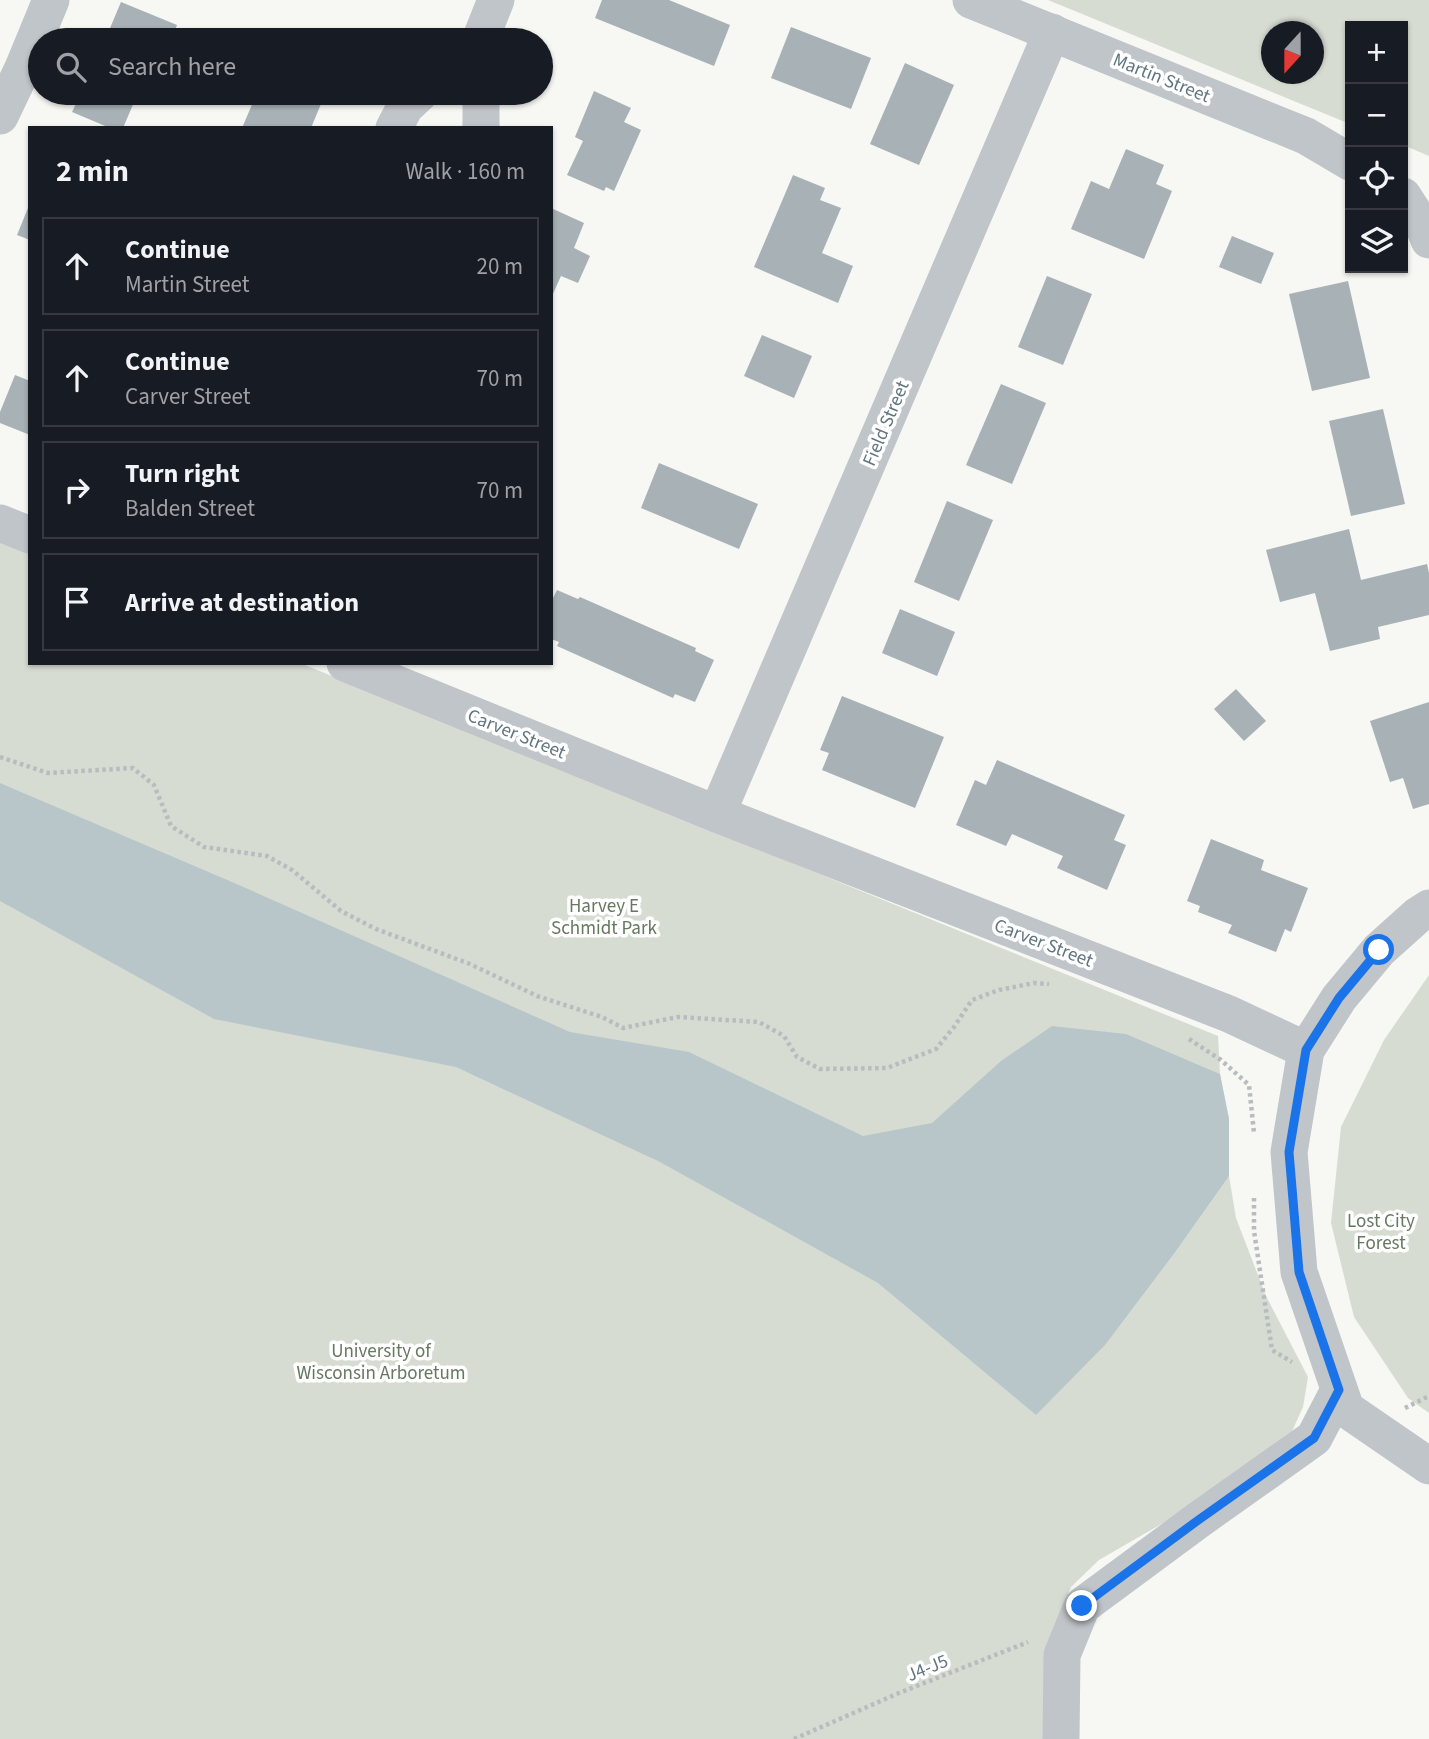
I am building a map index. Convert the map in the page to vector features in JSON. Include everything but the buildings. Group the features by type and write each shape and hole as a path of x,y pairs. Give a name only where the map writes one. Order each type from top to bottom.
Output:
{"street":[{"path":"39,28 51,0"},
{"path":"485,28 496,0"},
{"name":"Martin Street","path":"971,0 1306,136 1345,159"},
{"name":"Field Street","path":"717,814 1052,32"},
{"path":"0,116 28,56"},
{"path":"395,126 407,105"},
{"path":"481,105 481,126"},
{"path":"1408,204 1429,240"},
{"path":"0,523 28,534"},
{"name":"Carver Street","path":"350,665 717,814 1229,1014 1306,1050"},
{"path":"1429,908 1379,950 1339,998 1306,1050 1289,1152 1299,1272 1346,1409 1429,1466"},
{"path":"1061,1739 1062,1654 1082,1606 1314,1438 1339,1390"}],"path":[{"path":"0,757 48,773 134,768 154,785 171,826 204,847 267,856 292,870 341,911 376,929 470,964 537,996 602,1017 623,1028 678,1017 759,1022 784,1036 797,1057 820,1069 887,1068 936,1049 972,1000 999,990 1034,983 1054,984"},
{"path":"1182,1034 1221,1060 1248,1085 1255,1144"},
{"path":"1255,1194 1254,1231 1272,1350 1339,1390"},
{"name":"J4-J5","path":"794,1739 1023,1643 1073,1629"}],"green space":[{"path":"1048,0 1429,0 1429,156 1408,147 1408,21 1345,21 1345,122"},
{"name":"University of Wisconsin Arboretum","path":"0,541 28,552 28,665 305,665 1218,1036 1220,1074 1229,1119 1229,1176 1236,1218 1266,1296 1308,1377 1303,1407 1289,1438 1177,1515 1099,1560 1071,1587 1055,1625 1044,1739 0,1739"},
{"name":"Lost City Forest","path":"1429,975 1429,1413 1408,1398 1354,1317 1331,1223 1341,1127 1384,1040"}],"shaded area":[{"path":"0,783 239,885 570,1032 689,1052 863,1136 932,1123 1001,1061 1052,1026 1126,1034 1220,1074 1229,1119 1229,1176 1105,1345 1036,1415 878,1283 660,1162 456,1067 214,1019 0,901"}],"route":[{"path":"1082,1606 1314,1438 1339,1390 1299,1272 1289,1152 1306,1050 1339,998 1379,950"}],"park label":[{"name":"Harvey E Schmidt Park","path":"604,916"}]}
